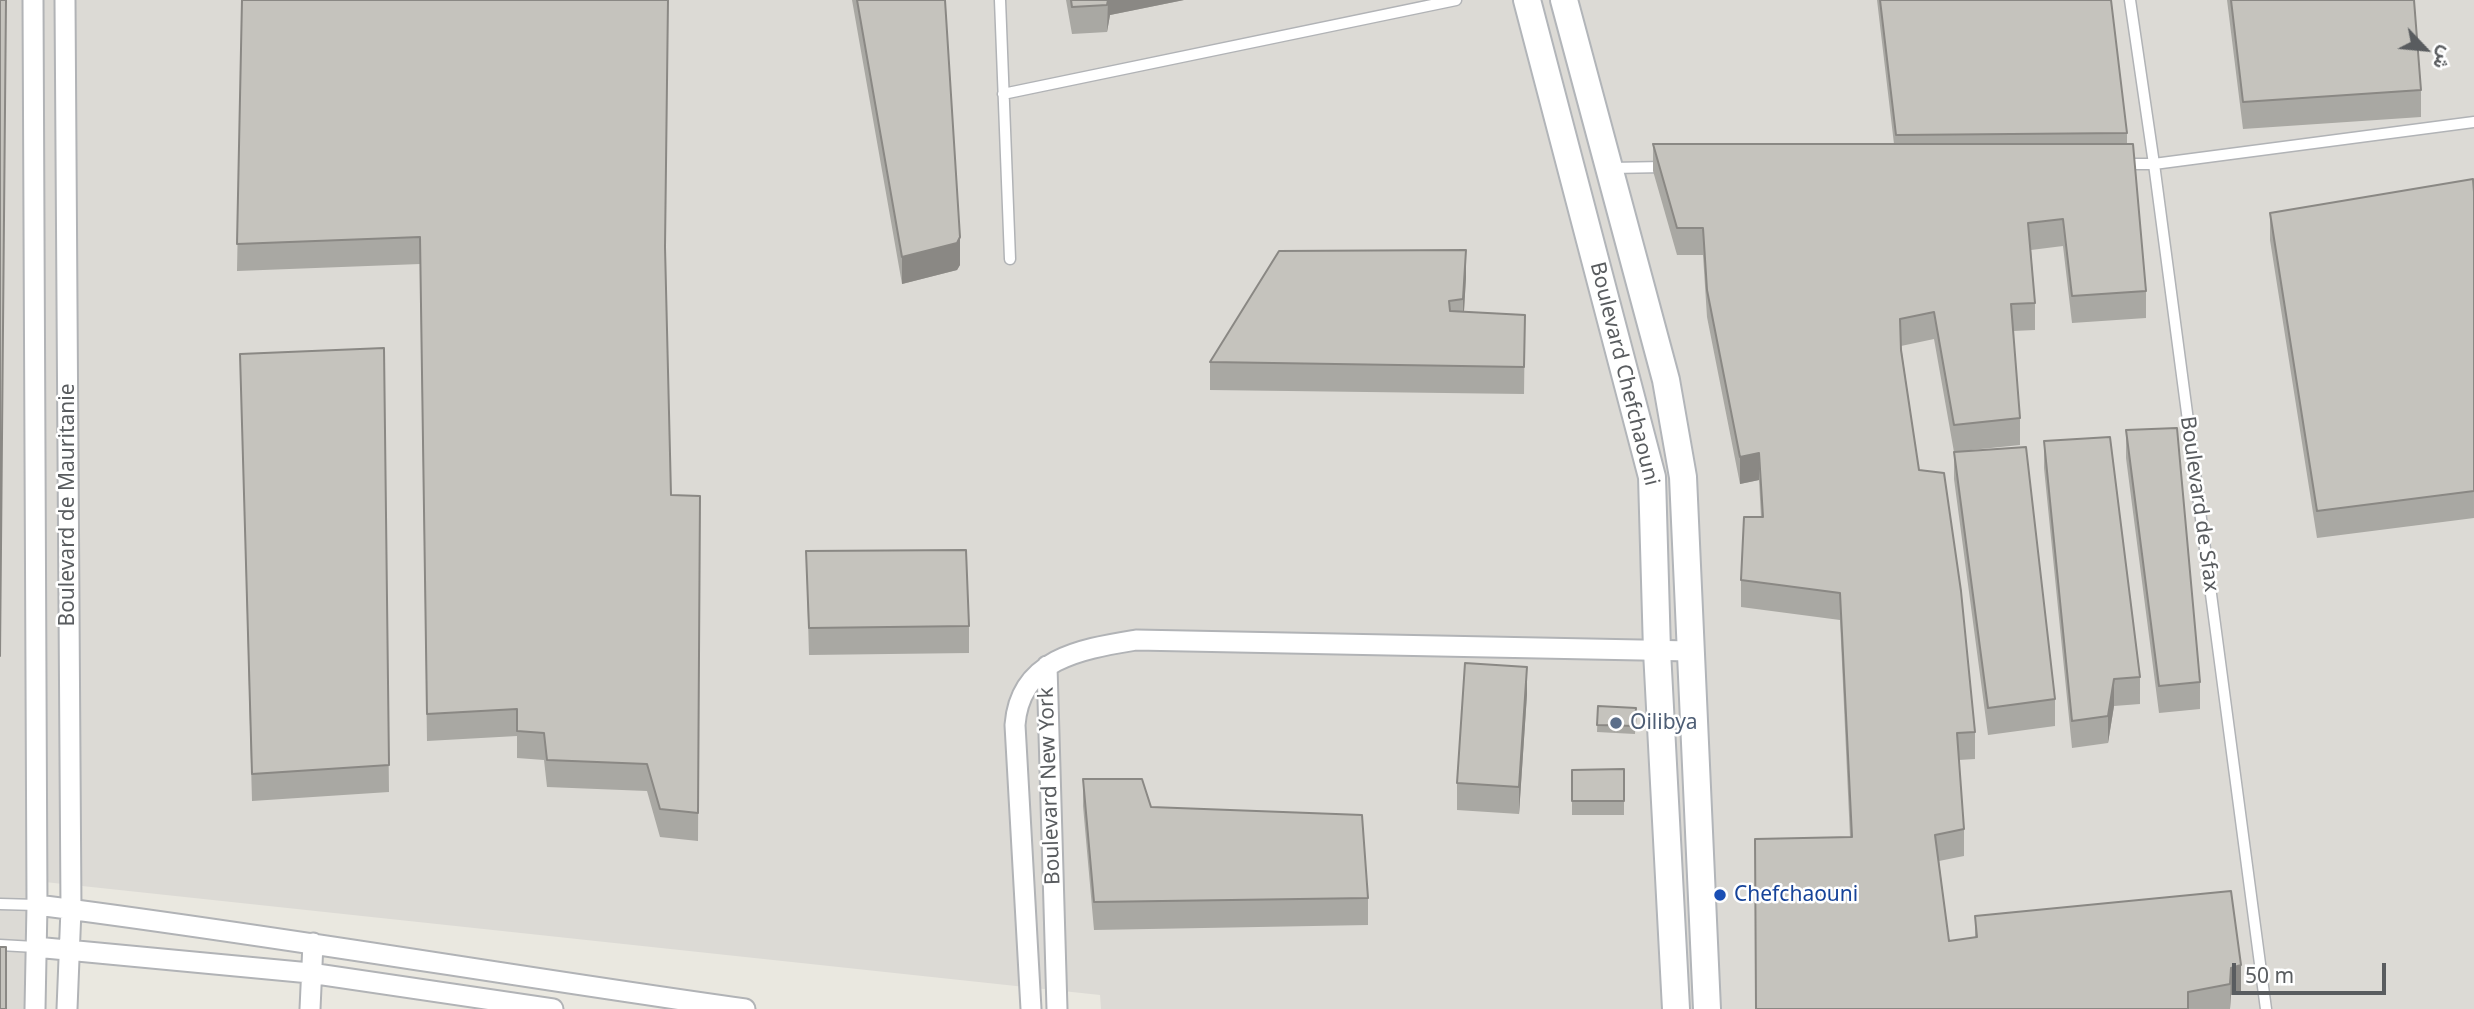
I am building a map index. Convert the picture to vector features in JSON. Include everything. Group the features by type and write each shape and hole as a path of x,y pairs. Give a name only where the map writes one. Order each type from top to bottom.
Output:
{"street":[{"name":"Boulevard de Mauritanie","path":"33,0 37,905 34,1009"},
{"name":"Boulevard de Mauritanie","path":"65,0 71,909 67,1009"},
{"name":"Boulevard Chefchaouni","path":"1527,0 1652,477 1657,650 1676,1009"},
{"name":"Boulevard Chefchaouni","path":"1564,0 1666,380 1681,465 1685,499 1707,1009"},
{"path":"1047,666 1085,649 1136,640 1691,650"},
{"name":"Boulevard New York","path":"1031,1009 1015,725 1016,710 1021,697 1032,679 1047,666"},
{"name":"Boulevard New York","path":"1047,666 1057,1009"},
{"path":"37,905 313,943 746,1009"},
{"path":"310,1009 313,943"},
{"path":"35,947 69,948 310,973 553,1009"},
{"path":"561,1009 562,983"}],"lane":[{"path":"1000,0 1010,259"},
{"path":"1003,94 1456,0"},
{"name":"Boulevard de Sfax","path":"2130,0 2266,1009"},
{"path":"2114,164 2154,164 2474,122"},
{"path":"1608,168 1677,167"},
{"path":"0,904 37,905"},
{"path":"0,945 35,947"}],"shaded area":[{"path":"0,0 2474,0 2474,1009 1101,1009 1100,995 26,880 27,1009 0,1009"}],"building":[{"path":"0,0 6,0 0,656"},
{"path":"242,0 668,0 665,247 671,495 700,496 698,813 660,809 647,764 547,760 544,733 517,731 517,709 427,714 420,237 237,244"},
{"path":"857,0 945,0 960,237 957,243 902,257"},
{"path":"1071,0 1108,0 1107,5 1072,7"},
{"path":"1880,0 2111,0 2127,133 1896,135"},
{"path":"2231,0 2414,0 2421,90 2243,102"},
{"path":"1653,144 2133,144 2146,291 2072,296 2063,219 2028,223 2035,303 2011,304 2020,418 1954,425 1934,312 1900,319 1901,350 1919,470 1944,473 1961,591 1975,732 1957,733 1964,829 1935,835 1949,941 1977,937 1975,916 2231,891 2241,965 2231,968 2230,984 2188,992 2188,1009 1756,1009 1755,839 1852,837 1840,593 1741,580 1744,517 1763,517 1759,453 1740,457 1707,290 1703,228 1677,228"},
{"path":"2473,179 2474,491 2317,511 2270,213"},
{"path":"1466,250 1463,299 1449,301 1450,311 1525,315 1524,367 1210,362 1279,251"},
{"path":"384,348 389,765 252,774 240,354"},
{"path":"2177,428 2200,682 2159,686 2126,430"},
{"path":"2110,437 2140,677 2114,679 2108,716 2072,721 2044,441"},
{"path":"2026,447 2055,699 1988,708 1954,452"},
{"path":"966,550 969,626 809,628 806,551"},
{"path":"1465,663 1527,667 1519,787 1457,783"},
{"path":"1598,706 1636,708 1635,726 1597,725"},
{"path":"1624,769 1624,801 1572,801 1572,770"},
{"path":"1083,779 1142,779 1151,807 1362,815 1368,898 1094,902"},
{"path":"0,947 6,947 6,1009 0,1009"}],"place":[{"name":"Oilibya","path":"1616,723"},
{"name":"Chefchaouni","path":"1720,895"}]}
